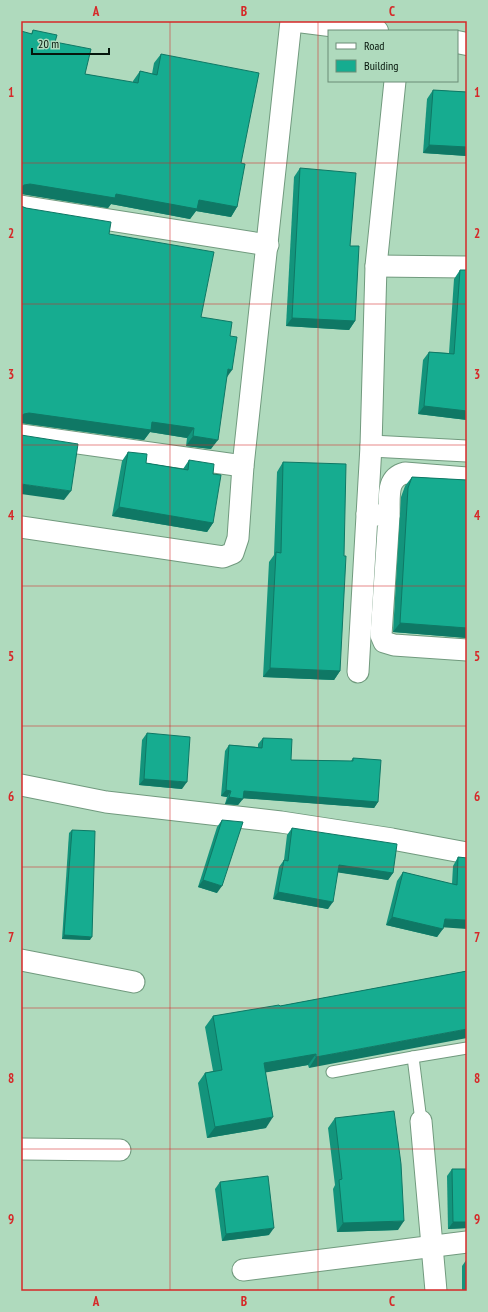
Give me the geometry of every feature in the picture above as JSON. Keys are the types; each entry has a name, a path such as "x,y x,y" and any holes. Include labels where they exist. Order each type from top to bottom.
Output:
{"main road":[{"path":"298,21 369,30"}],"street":[{"path":"21,526 223,557 233,553 238,538 243,466 291,21"},
{"path":"358,672 371,446 376,266 395,82"},
{"path":"21,206 268,245"},
{"path":"376,266 467,267"},
{"path":"21,435 243,466"},
{"path":"371,446 467,451"},
{"path":"467,478 405,473 396,476 391,482 381,635 384,642 394,645 467,650"},
{"path":"367,514 389,516"},
{"path":"21,785 106,802 281,822 392,839 467,853"},
{"path":"21,960 134,982"},
{"path":"421,1121 436,1291"},
{"path":"21,1149 120,1150"},
{"path":"243,1270 467,1242"}],"lane":[{"path":"332,1072 467,1048"},
{"path":"413,1057 421,1121"}],"building":[{"path":"33,30 57,35 55,42 91,49 85,74 138,83 140,71 157,75 161,54 259,73 241,163 245,164 237,207 199,200 197,209 116,194 115,198 30,184 21,187 21,31 32,34"},
{"path":"433,90 467,92 467,147 429,145"},
{"path":"300,168 356,173 350,246 359,246 355,321 292,318"},
{"path":"21,206 111,222 109,234 214,252 201,317 232,322 230,336 237,337 232,370 228,369 218,440 193,436 194,428 152,422 151,430 29,413 21,416"},
{"path":"460,270 467,270 467,411 424,406 429,352 454,354"},
{"path":"21,435 78,444 71,491 21,484"},
{"path":"128,452 147,454 146,463 188,470 189,460 214,464 213,474 221,475 213,523 119,507"},
{"path":"283,462 346,464 344,556 346,556 340,671 270,668 276,552 281,553"},
{"path":"412,477 467,480 467,628 400,623 408,488"},
{"path":"147,733 190,737 187,782 144,779"},
{"path":"263,738 292,739 291,760 353,761 353,758 381,760 378,802 244,791 243,799 229,797 231,791 226,790 229,745 262,748"},
{"path":"222,820 243,822 222,886 203,880"},
{"path":"292,828 397,844 393,873 339,865 333,902 278,892 284,860 288,861"},
{"path":"72,830 95,831 92,937 64,935"},
{"path":"458,857 467,858 467,920 445,919 443,929 392,917 403,872 457,885"},
{"path":"467,971 467,1029 316,1057 316,1054 264,1063 273,1117 215,1127 205,1073 222,1070 213,1016 280,1006"},
{"path":"394,1111 401,1164 404,1221 343,1223 339,1180 342,1179 335,1118"},
{"path":"452,1169 467,1169 467,1222 453,1222"},
{"path":"268,1176 274,1228 226,1234 220,1182"}]}
